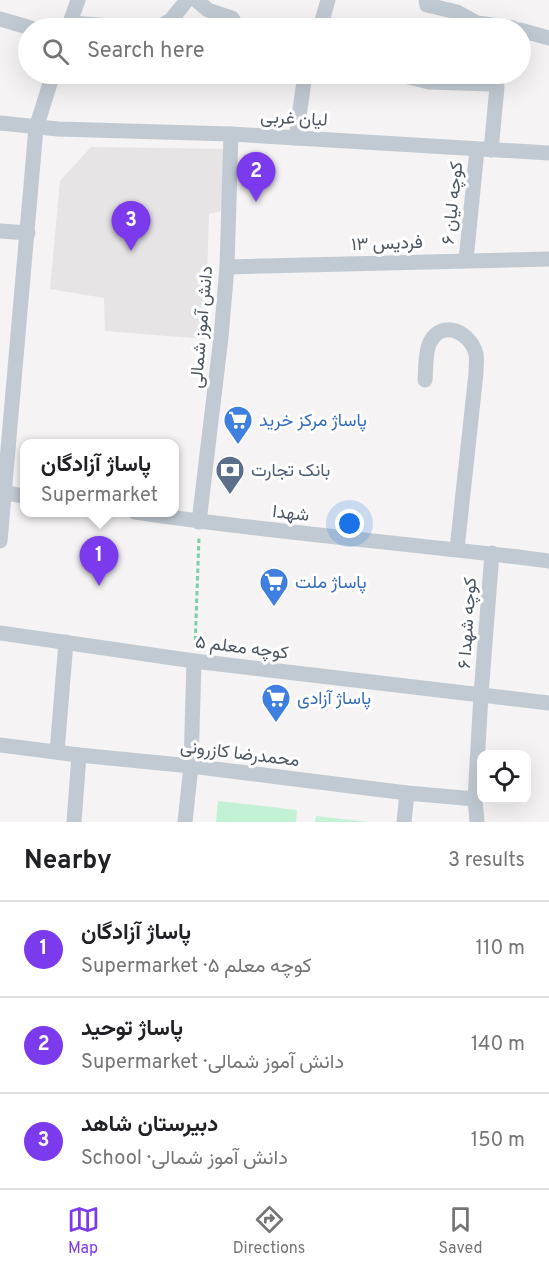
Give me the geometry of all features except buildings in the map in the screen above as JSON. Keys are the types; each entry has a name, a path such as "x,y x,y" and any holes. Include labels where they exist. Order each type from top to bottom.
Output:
{"street":[{"path":"72,18 78,0"},
{"path":"323,18 328,0"},
{"path":"426,0 427,5 457,12 466,18"},
{"path":"174,18 196,1 208,10 231,18"},
{"path":"0,19 18,24"},
{"path":"531,33 549,38"},
{"path":"0,541 2,493 36,128 50,84"},
{"path":"296,138 304,84"},
{"name":"کوچه لیان ۶","path":"466,260 484,150 498,87 491,84"},
{"name":"لیان غربی","path":"0,123 36,128 231,134 549,153"},
{"name":"دانش آموز شمالی","path":"200,522 220,349 226,267 231,134"},
{"path":"0,231 28,233"},
{"name":"فردیس ۱۳","path":"226,267 549,259"},
{"path":"425,380 427,353 430,342 437,333 443,329 450,329 469,339 476,354 476,373 458,549"},
{"path":"2,493 20,495"},
{"name":"شهدا","path":"164,517 549,561"},
{"name":"کوچه شهدا ۶","path":"477,822 475,799 492,553"},
{"name":"کوچه معلم ۵","path":"0,633 194,662 549,703"},
{"path":"57,752 66,642"},
{"path":"185,822 191,766 194,662"},
{"name":"محمدرضا کازرونی","path":"0,745 191,766 407,794 475,799"},
{"path":"74,822 79,755"},
{"path":"404,822 407,794"}],"path":[{"path":"194,662 200,522"}],"shaded area":[{"path":"91,147 228,149 222,211 209,214 205,339 105,331 104,298 50,289 60,181"}],"green space":[{"path":"218,801 297,810 296,822 216,822"},
{"path":"316,816 368,822 315,822"}],"place":[{"name":"پاساژ توحید","path":"256,202"},
{"name":"دبیرستان شاهد","path":"131,251"},
{"name":"پاساژ مرکز خرید","path":"238,446"},
{"name":"بانک تجارت","path":"230,496"},
{"name":"پاساژ آزادگان","path":"99,586"},
{"name":"پاساژ ملت","path":"274,608"},
{"name":"پاساژ آزادی","path":"276,724"}]}
